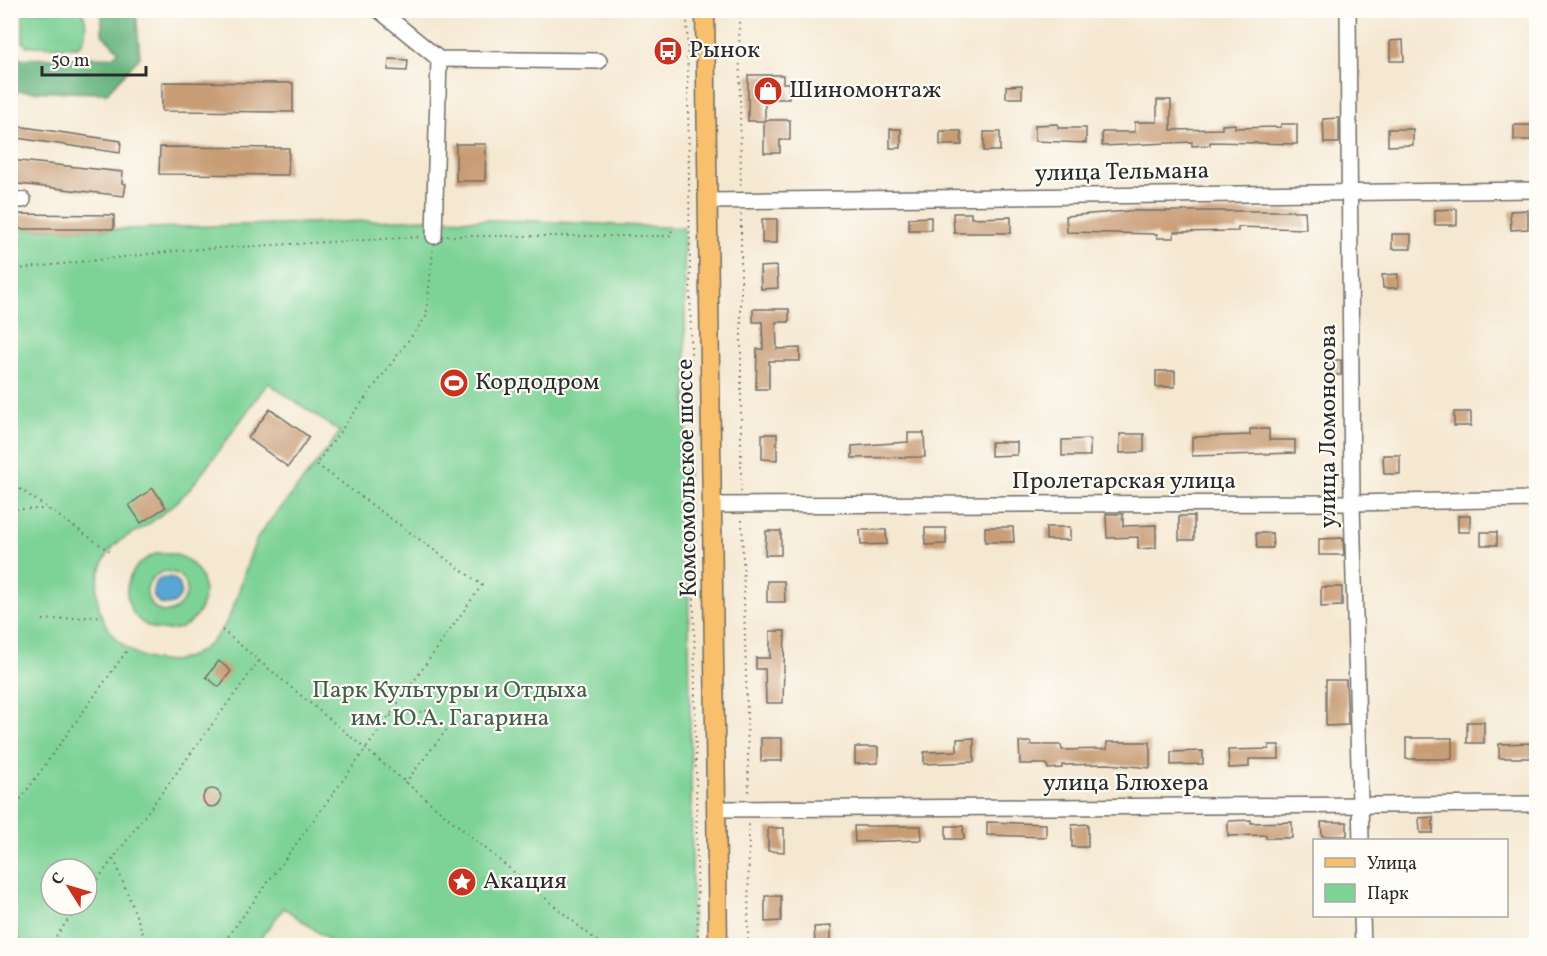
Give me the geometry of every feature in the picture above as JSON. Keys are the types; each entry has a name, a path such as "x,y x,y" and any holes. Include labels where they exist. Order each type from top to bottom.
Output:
{"main road":[{"name":"Комсомольское шоссе","path":"705,10 718,945"}],"street":[{"path":"379,10 439,59 598,61"},
{"name":"улица Ломоносова","path":"1348,10 1352,503 1361,839"},
{"path":"434,236 439,59"},
{"name":"улица Тельмана","path":"708,201 1536,190"},
{"name":"Пролетарская улица","path":"712,505 1352,503 1536,499"},
{"name":"улица Блюхера","path":"717,809 749,807 1536,804"},
{"path":"1362,917 1363,945"}],"path":[{"path":"687,10 698,945"},
{"path":"739,10 741,506 749,807 748,945"},
{"path":"10,270 184,250 434,236 671,236 672,227"},
{"path":"221,945 366,750 482,585 316,464 426,317 434,236"},
{"path":"10,482 109,551"},
{"path":"10,509 48,508"},
{"path":"43,620 101,616"},
{"path":"222,630 603,945"},
{"path":"10,814 128,649"},
{"path":"99,878 259,662"},
{"path":"390,716 433,710"},
{"path":"405,783 448,728"},
{"path":"114,858 148,945"},
{"path":"49,945 70,917"},
{"path":"10,925 23,945"}],"green space":[{"path":"26,11 82,11 86,25 83,41 77,47 26,46 23,42 23,15"},
{"path":"102,11 136,11 140,57 107,93 11,91 11,59 112,57 119,51 102,34"},
{"name":"Парк Культуры и Отдыха им. Ю.А. Гагарина","path":"427,219 684,228 693,945 336,945 284,908 255,945 11,946 11,229 122,229","holes":["268,383 340,432 259,535 247,563 233,608 218,634 208,645 185,658 161,661 139,655 120,642 106,624 98,601 98,577 109,552 122,539 154,520 187,492"]},
{"path":"158,553 178,556 193,564 201,577 204,592 201,607 193,620 180,628 162,630 153,628 141,622 132,611 128,601 128,584 135,568","holes":["166,571 179,576 186,583 183,602 176,609 167,612 158,610 148,597 149,582 156,575"]}],"water":[{"path":"167,577 177,581 181,591 177,601 167,605 157,601 153,591 157,581"}],"building":[{"path":"1403,40 1404,61 1390,61 1390,41"},
{"path":"389,59 408,60 407,71 388,70"},
{"path":"748,75 783,75 783,83 789,83 789,99 765,99 765,120 790,120 790,140 780,140 780,153 764,153 764,121 748,121"},
{"path":"162,82 293,83 293,112 162,111"},
{"path":"1022,85 1022,98 1006,98 1006,86"},
{"path":"1157,100 1171,100 1171,130 1222,129 1222,125 1235,124 1235,128 1281,127 1281,124 1297,124 1297,144 1210,142 1210,145 1192,146 1192,142 1102,146 1102,132 1135,132 1135,122 1157,122"},
{"path":"1339,118 1339,143 1324,143 1323,119"},
{"path":"1058,124 1058,128 1086,128 1086,143 1035,141 1035,125"},
{"path":"10,125 121,141 120,153 10,137"},
{"path":"1514,125 1536,125 1536,140 1514,140"},
{"path":"890,129 901,129 901,148 890,148"},
{"path":"1388,129 1413,129 1413,145 1388,146"},
{"path":"940,131 961,131 962,145 940,145"},
{"path":"984,132 1000,132 1000,151 984,151"},
{"path":"456,144 486,144 485,181 456,181"},
{"path":"160,147 289,148 288,175 159,174"},
{"path":"10,160 123,172 122,183 126,184 124,196 10,183"},
{"path":"1457,209 1457,225 1435,225 1435,210"},
{"path":"1528,210 1528,229 1511,230 1510,211"},
{"path":"1128,211 1305,211 1306,229 1238,227 1238,231 1174,232 1174,238 1157,238 1157,234 1067,232 1066,216"},
{"path":"953,213 971,213 971,218 1011,217 1011,233 954,233"},
{"path":"10,214 114,215 114,229 10,229"},
{"path":"931,217 931,230 909,230 909,218"},
{"path":"762,219 777,219 777,243 762,243"},
{"path":"1392,234 1411,234 1411,249 1392,249"},
{"path":"777,266 778,288 761,289 760,267"},
{"path":"1398,274 1398,288 1383,288 1382,275"},
{"path":"753,309 789,309 789,322 776,322 777,349 800,348 800,361 769,361 769,389 756,389 757,349 763,349 762,322 753,322"},
{"path":"1326,360 1341,360 1341,375 1327,375"},
{"path":"1156,371 1175,371 1175,387 1156,387"},
{"path":"270,409 309,437 288,467 248,438"},
{"path":"1454,412 1471,412 1471,426 1454,426"},
{"path":"1250,429 1269,429 1269,440 1295,440 1295,453 1192,456 1192,437 1250,435"},
{"path":"908,433 924,433 925,457 852,458 852,446 908,442"},
{"path":"762,434 777,434 777,460 762,459"},
{"path":"1120,434 1144,434 1144,452 1120,453"},
{"path":"1090,439 1090,456 1062,456 1062,440"},
{"path":"991,442 1017,442 1017,455 991,456"},
{"path":"1383,455 1400,455 1400,474 1384,474"},
{"path":"153,488 166,507 141,523 129,505"},
{"path":"1106,514 1123,514 1123,526 1156,525 1156,548 1138,549 1138,537 1107,538"},
{"path":"1179,516 1194,516 1194,540 1179,540"},
{"path":"1458,516 1470,516 1470,532 1458,532"},
{"path":"985,527 1013,527 1014,542 985,542"},
{"path":"1046,527 1070,527 1070,540 1046,540"},
{"path":"925,528 946,528 946,544 925,545"},
{"path":"860,530 886,530 887,544 861,545"},
{"path":"766,531 781,531 781,555 765,555"},
{"path":"1481,532 1497,532 1497,545 1481,545"},
{"path":"1256,533 1272,533 1273,548 1257,548"},
{"path":"1343,538 1344,555 1319,555 1319,539"},
{"path":"767,581 784,581 785,602 767,602"},
{"path":"1321,587 1342,587 1342,606 1321,607"},
{"path":"770,631 785,631 783,703 766,703 765,669 756,669 756,658 770,658"},
{"path":"219,661 231,671 219,687 206,677"},
{"path":"1326,680 1346,680 1348,725 1326,726"},
{"path":"1467,722 1484,722 1484,743 1467,743"},
{"path":"761,738 782,738 782,761 761,761"},
{"path":"974,738 974,762 924,764 924,752 957,751 957,739"},
{"path":"1406,738 1452,738 1452,759 1406,759"},
{"path":"1019,742 1031,742 1031,745 1061,745 1062,750 1107,749 1107,742 1150,742 1150,768 1108,764 1062,765 1062,768 1048,769 1047,764 1020,764"},
{"path":"1536,743 1536,758 1499,758 1499,744"},
{"path":"1269,745 1279,745 1279,759 1249,759 1249,767 1229,768 1228,750 1269,749"},
{"path":"855,747 878,747 878,763 855,764"},
{"path":"1203,751 1203,764 1171,765 1171,752"},
{"path":"212,789 218,792 221,798 218,804 212,807 206,804 203,798 206,792"},
{"path":"1433,817 1433,833 1420,833 1419,818"},
{"path":"1251,820 1251,823 1292,822 1292,838 1266,838 1266,835 1228,836 1228,821"},
{"path":"987,822 1046,824 1046,837 987,835"},
{"path":"1321,822 1347,822 1347,836 1322,836"},
{"path":"1088,824 1088,847 1072,847 1072,825"},
{"path":"854,826 921,826 922,840 855,842"},
{"path":"946,826 963,826 964,839 946,839"},
{"path":"768,828 784,828 784,852 768,851"},
{"path":"765,896 781,896 781,921 765,922"},
{"path":"830,926 830,945 815,945 814,927"}],"place":[{"name":"Рынок","path":"668,51"},
{"name":"Шиномонтаж","path":"768,91"},
{"name":"Кордодром","path":"454,383"},
{"name":"Акация","path":"462,882"}]}
